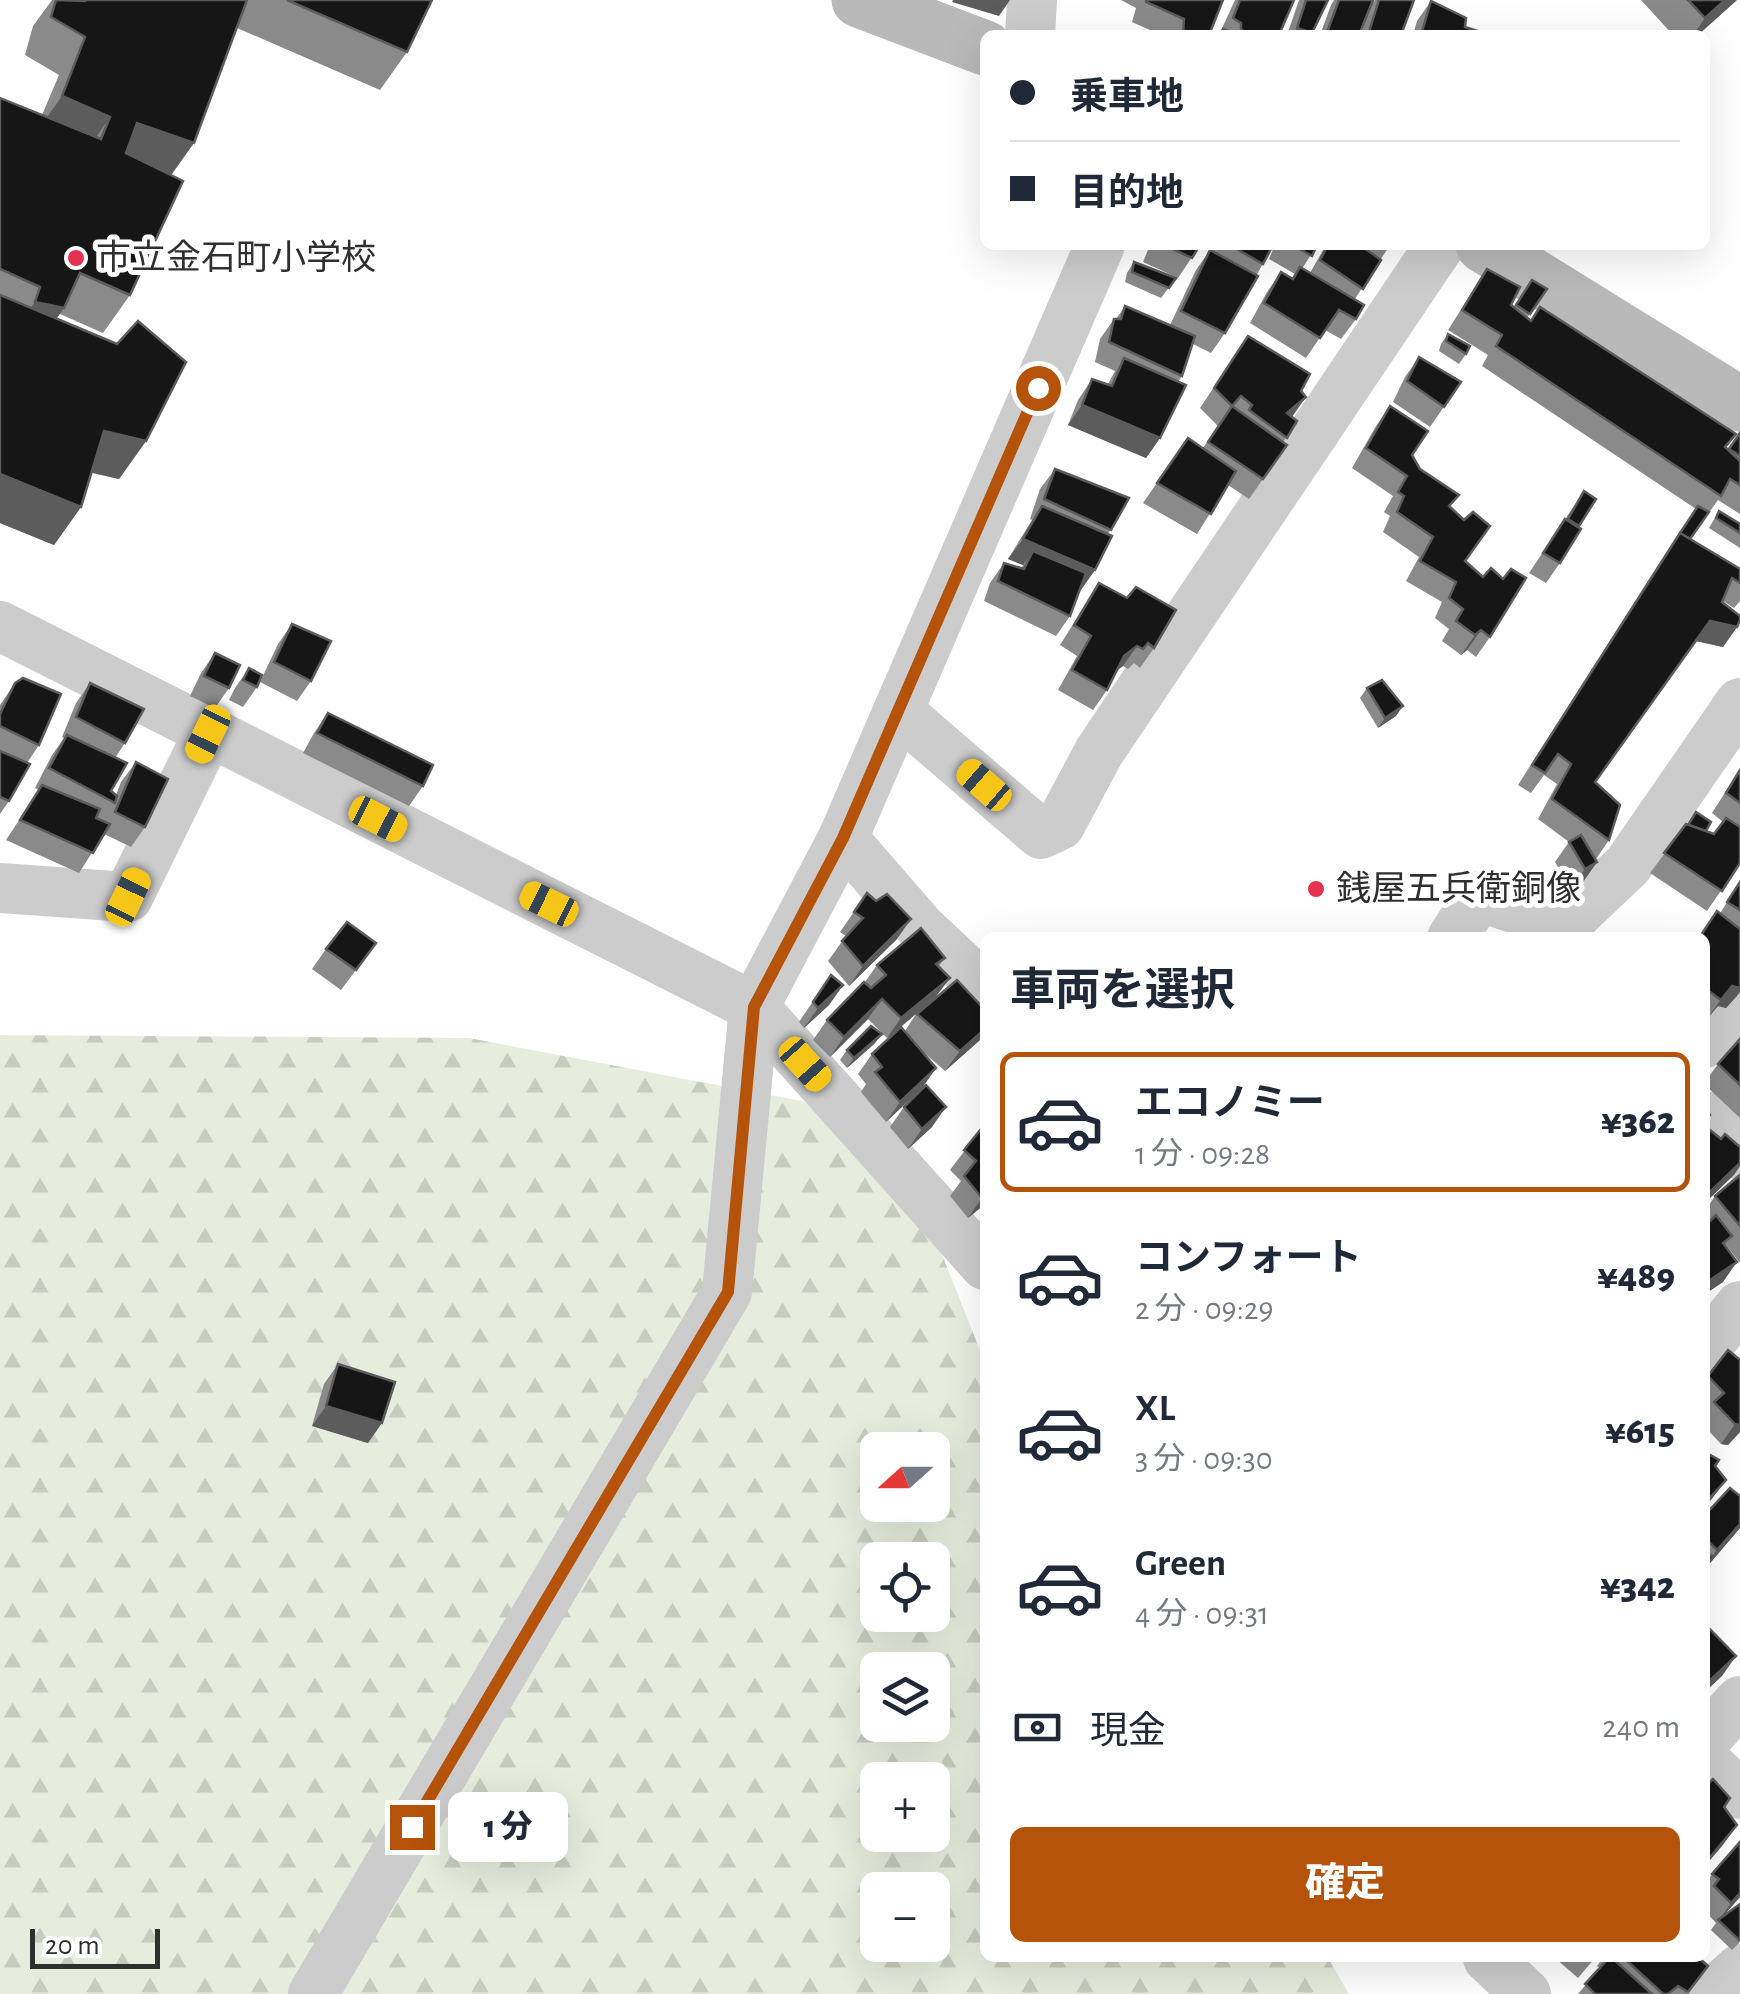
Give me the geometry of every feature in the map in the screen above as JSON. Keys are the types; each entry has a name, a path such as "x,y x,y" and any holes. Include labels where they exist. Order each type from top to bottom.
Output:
{"street":[{"path":"859,0 980,46"},
{"path":"1030,30 1032,0"},
{"path":"313,1994 728,1292 754,1007 843,838 1098,250"},
{"path":"898,711 1041,834 1060,825 1099,752 1437,250"},
{"path":"1490,250 1740,404"},
{"path":"0,626 754,1007 980,1260"},
{"path":"1554,932 1628,865 1740,703"},
{"path":"0,888 128,897 208,734"},
{"path":"843,838 921,928 980,983"},
{"path":"1456,932 1479,896 1533,916 1547,932"},
{"path":"1710,1037 1740,998"},
{"path":"1710,1122 1740,1156"},
{"path":"1710,1343 1740,1306"},
{"path":"1710,1734 1740,1701"},
{"path":"1710,1766 1740,1794"},
{"path":"1492,1962 1526,1994"},
{"path":"1712,1994 1740,1969"}],"green space":[{"path":"0,1035 469,1038 801,1101 899,1146 980,1350 980,1962 1330,1962 1349,1994 0,1994"}],"building":[{"path":"56,0 247,0 194,143 137,123 126,153 183,181 130,295 80,273 64,308 35,302 40,287 0,269 0,98 101,139 110,117 62,96 85,37 51,17"},
{"path":"287,0 432,0 407,52"},
{"path":"1223,0 1211,30 1183,30 1184,19 1146,2"},
{"path":"1240,0 1294,0 1281,30 1241,30 1241,23 1233,18"},
{"path":"1306,0 1328,0 1313,30 1297,28"},
{"path":"1339,0 1373,0 1361,30 1328,30"},
{"path":"1379,0 1414,0 1403,30 1370,30"},
{"path":"1688,0 1725,0 1705,18"},
{"path":"1431,1 1466,18 1465,27 1474,30 1422,30"},
{"path":"1175,250 1197,250 1192,258"},
{"path":"1210,250 1258,276 1225,333 1181,311"},
{"path":"1239,250 1270,250 1263,264"},
{"path":"1325,250 1367,250 1381,260 1363,289 1320,260"},
{"path":"1134,262 1176,278 1169,288 1132,272"},
{"path":"1300,267 1364,305 1356,319 1339,310 1320,338 1264,303 1281,272 1293,279"},
{"path":"1487,269 1520,287 1511,305 1531,321 1540,307 1736,434 1725,447 1740,461 1740,485 1730,479 1721,496 1496,346 1502,335 1462,310"},
{"path":"1532,280 1547,289 1530,314 1516,305"},
{"path":"0,295 117,344 138,321 186,362 146,441 104,431 81,507 0,474"},
{"path":"1125,306 1195,336 1182,376 1109,342 1114,319 1121,319"},
{"path":"1448,334 1470,346 1466,354 1446,341"},
{"path":"1248,336 1310,374 1301,391 1306,397 1287,413 1297,421 1287,438 1249,410 1252,405 1241,396 1232,406 1214,388"},
{"path":"1419,357 1461,382 1444,407 1407,381"},
{"path":"1124,358 1186,385 1160,438 1082,405 1092,379 1112,386"},
{"path":"1232,406 1287,445 1263,479 1208,442"},
{"path":"1390,406 1428,431 1412,455 1420,469 1459,495 1449,506 1464,520 1473,512 1490,526 1465,561 1483,577 1491,568 1503,579 1511,569 1526,578 1490,637 1481,630 1475,635 1456,621 1463,609 1449,598 1456,582 1420,561 1433,537 1397,512 1404,496 1398,492 1407,476 1366,448"},
{"path":"1740,433 1740,456 1729,449"},
{"path":"1188,438 1236,471 1211,514 1157,483"},
{"path":"1055,469 1129,498 1111,530 1044,499"},
{"path":"1584,491 1596,499 1579,526 1568,519"},
{"path":"1042,506 1112,536 1095,570 1023,539"},
{"path":"1698,506 1709,512 1690,539 1680,533"},
{"path":"1719,511 1740,524 1740,533 1716,518"},
{"path":"1565,519 1581,529 1560,563 1543,553"},
{"path":"1680,533 1740,569 1740,583 1732,578 1722,602 1740,620 1737,627 1710,621 1595,782 1620,805 1609,840 1552,799 1571,764 1558,754 1545,773 1532,765"},
{"path":"1033,551 1086,573 1070,616 998,581 1004,563 1024,569"},
{"path":"1099,583 1127,598 1136,587 1176,610 1154,648 1148,643 1124,656 1107,690 1072,670 1091,636 1074,625"},
{"path":"292,624 331,641 311,681 274,662"},
{"path":"215,653 240,665 229,688 204,676"},
{"path":"249,668 262,675 257,687 243,680"},
{"path":"23,678 61,694 39,745 0,726 0,714 15,683"},
{"path":"1382,680 1403,706 1385,718 1367,688"},
{"path":"90,683 144,709 125,743 76,717"},
{"path":"328,713 433,765 423,786 317,733"},
{"path":"67,735 127,763 111,791 117,796 115,803 49,768"},
{"path":"0,751 30,764 9,801 0,797"},
{"path":"136,762 168,779 145,827 115,812"},
{"path":"1740,770 1740,803 1726,793"},
{"path":"42,785 100,809 96,818 110,824 93,853 20,820"},
{"path":"1696,812 1711,822 1706,831 1688,825"},
{"path":"1726,818 1740,827 1740,863 1722,891 1664,853 1686,824 1714,834"},
{"path":"1581,835 1597,862 1585,869 1569,842"},
{"path":"1740,882 1740,910 1727,902"},
{"path":"867,893 876,901 887,894 911,919 863,966 842,941 863,918 854,912"},
{"path":"1717,911 1740,929 1740,988 1732,986 1721,1000 1710,992 1710,932 1703,932"},
{"path":"347,922 376,943 356,970 326,949"},
{"path":"921,928 945,958 936,964 950,978 901,1018 882,999 844,1037 827,1020 864,982 871,988 886,975 877,965"},
{"path":"831,975 843,985 818,1008 813,1002"},
{"path":"957,980 980,1005 980,1033 960,1051 917,1014"},
{"path":"871,1026 882,1034 854,1058 847,1050"},
{"path":"901,1027 936,1068 900,1102 875,1072 882,1067 872,1054"},
{"path":"1740,1039 1740,1085 1718,1064"},
{"path":"926,1085 946,1107 922,1129 904,1107"},
{"path":"980,1130 980,1196 964,1176 976,1161 964,1150"},
{"path":"1710,1130 1721,1139 1725,1134 1740,1147 1740,1163 1710,1192"},
{"path":"1740,1175 1740,1226 1715,1196"},
{"path":"1716,1215 1732,1236 1723,1243 1737,1262 1710,1280 1710,1221"},
{"path":"1728,1350 1740,1360 1740,1425 1714,1402 1724,1393 1710,1373"},
{"path":"338,1364 395,1382 382,1423 326,1406"},
{"path":"1710,1455 1719,1460 1715,1466 1726,1480 1710,1498"},
{"path":"1730,1488 1740,1496 1740,1524 1717,1550 1710,1543 1710,1510"},
{"path":"1710,1629 1736,1656 1710,1680"},
{"path":"1713,1779 1730,1798 1724,1807 1737,1825 1710,1857"},
{"path":"1740,1842 1740,1893 1731,1903 1714,1886 1719,1879 1712,1874"},
{"path":"1740,1904 1740,1939 1739,1940 1718,1920"},
{"path":"1605,1962 1616,1962 1652,1994 1595,1994 1585,1984"},
{"path":"1628,1962 1704,1962 1708,1966 1688,1992 1678,1986 1663,1994"}],"place":[{"name":"市立金石町小学校","path":"76,258"},
{"name":"銭屋五兵衛銅像","path":"1316,889"}],"route":[{"path":"412,1827 728,1292 754,1007 843,838 1038,388"}]}
